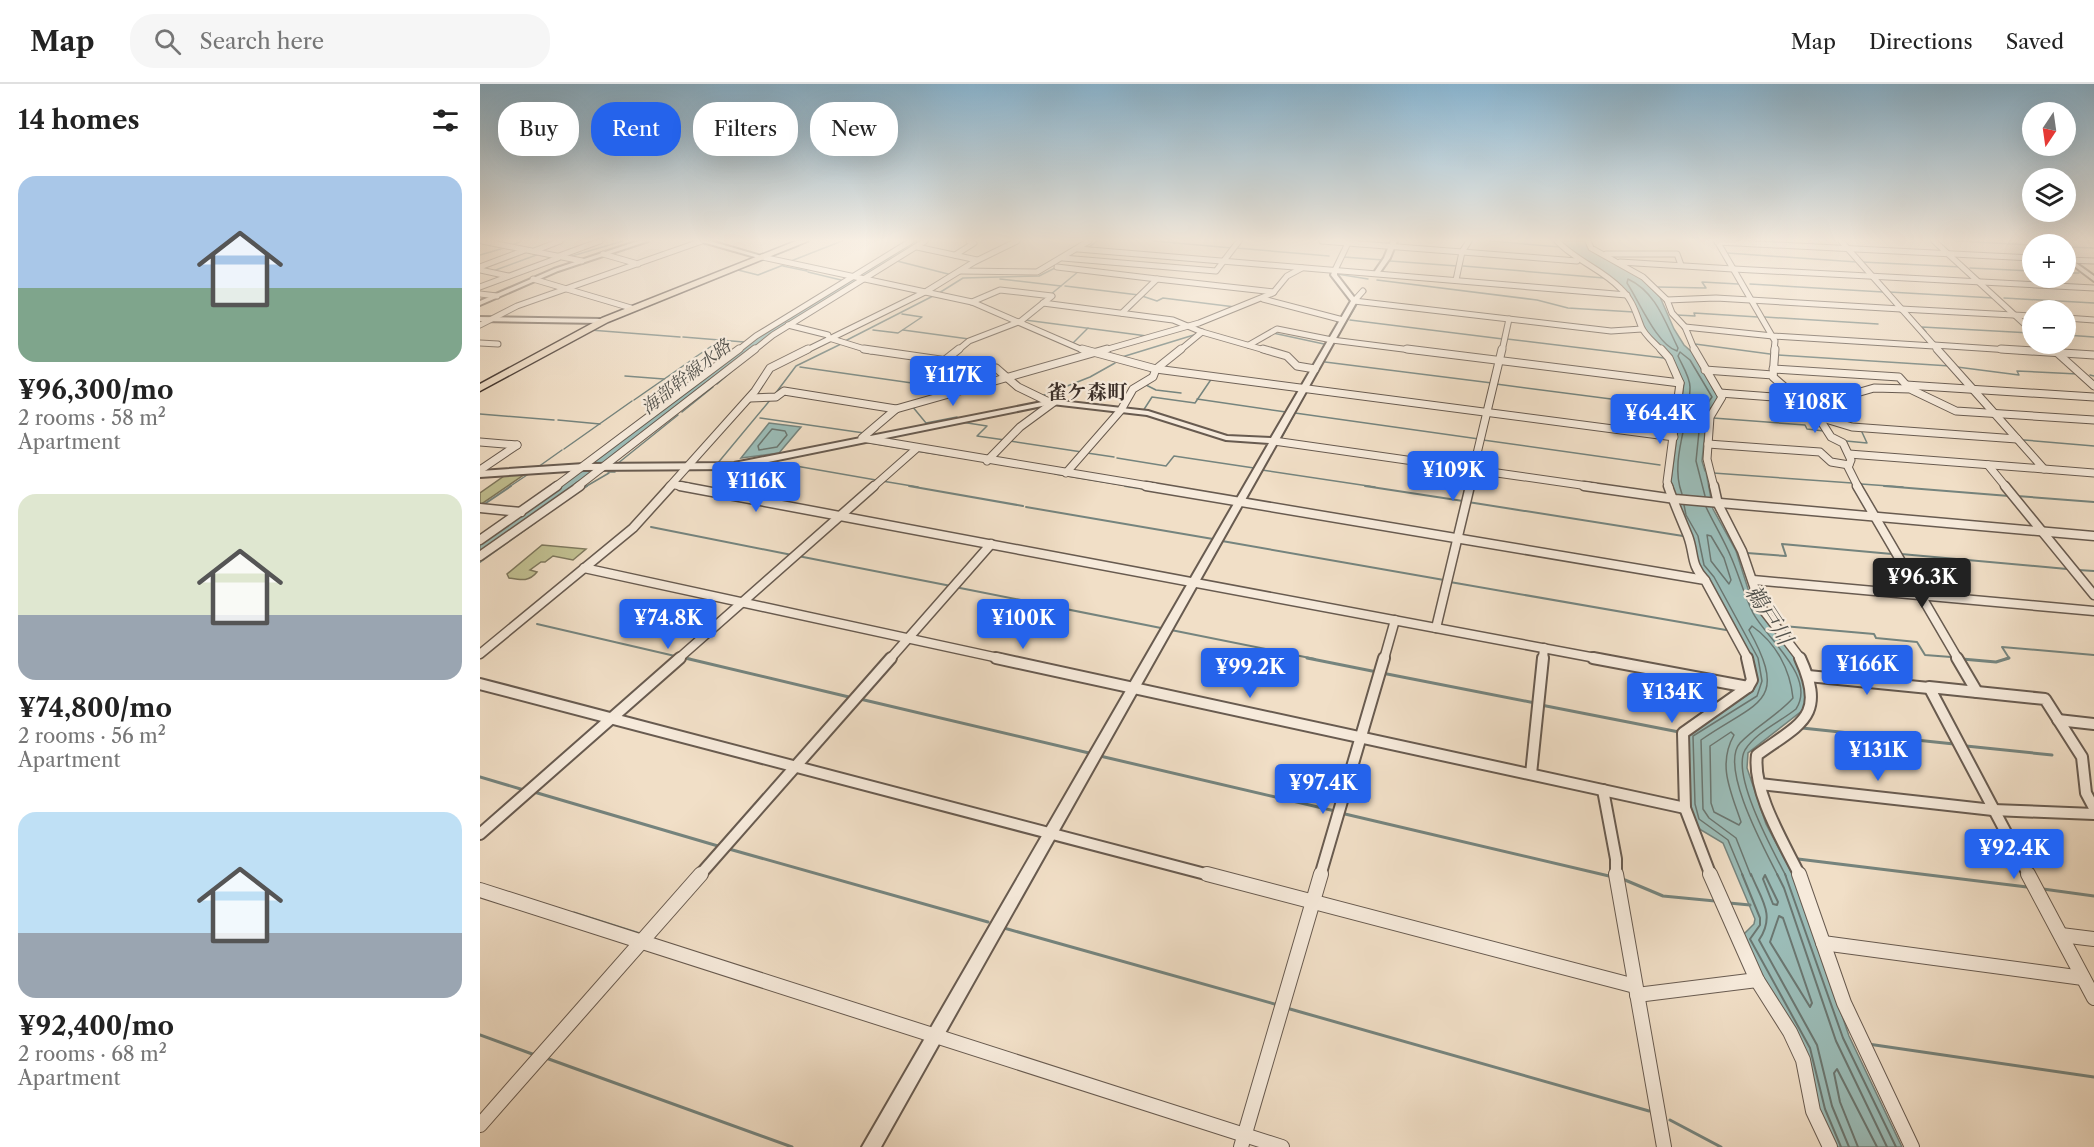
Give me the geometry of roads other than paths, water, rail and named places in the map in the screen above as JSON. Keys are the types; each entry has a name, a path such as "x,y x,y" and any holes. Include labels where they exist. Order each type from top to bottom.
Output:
{"highway":[{"path":"480,388 602,321 676,291"}],"street":[{"path":"480,303 508,291"},
{"path":"480,325 517,306 562,291"},
{"path":"572,291 631,308"},
{"path":"480,540 586,467 774,324 830,291"},
{"path":"480,556 605,468 788,325 843,291"},
{"path":"480,654 633,528 675,485 750,398 770,368 927,291 972,302 1093,354 1156,369 1674,437"},
{"path":"972,302 999,291"},
{"path":"950,394 942,387 916,383 971,339 1020,322 1052,296 1005,291"},
{"path":"1122,313 1145,291"},
{"path":"1261,291 1274,292"},
{"path":"1346,291 1354,301 1611,331 1642,329"},
{"path":"871,1147 1343,320 1363,291"},
{"path":"1577,291 1627,295"},
{"path":"1623,291 1638,314 1642,329 1669,358 1680,383 1667,478 1678,517 1688,537 1694,568 1705,580 1748,657 1752,680 1748,687 1683,733 1685,808 1722,904 1757,980 1790,1032 1803,1060 1814,1111 1830,1147"},
{"path":"1658,291 1667,300 1672,313 1685,327 1705,370 1720,393 1722,401 1710,417 1707,459 1717,504 1753,580 1761,607 1790,643 1808,676 1812,698 1810,712 1802,722 1757,755 1755,770 1773,820 1804,884 1844,1004 1911,1147"},
{"path":"1746,291 1773,336 1775,345 1773,372 1819,417 1831,437 1843,443 1849,454 1853,479 1977,692"},
{"path":"1885,291 2044,469"},
{"path":"1990,291 2022,320"},
{"path":"750,398 776,397 784,391 896,409 1188,326 1263,299 1274,292"},
{"path":"480,294 497,296"},
{"path":"1263,299 1343,320"},
{"path":"1667,300 1751,300 2022,316"},
{"path":"1043,303 1167,319 1202,332 1287,356 1300,367 1315,369"},
{"path":"480,319 602,321"},
{"path":"1436,628 1509,319"},
{"path":"2076,319 2094,320"},
{"path":"774,324 788,325 828,335 830,338 866,350 996,368 1028,393 1052,402 1151,414 1215,436 1274,441 1717,504 2094,536"},
{"path":"1685,327 1773,336 2022,351"},
{"path":"1249,345 1277,329 1332,340 1680,383"},
{"path":"1066,473 1121,410 1133,389 1153,377 1156,369 1202,332"},
{"path":"480,343 498,344"},
{"path":"2061,354 2094,386"},
{"path":"2076,354 2094,355"},
{"path":"1705,370 1899,377 1908,387 1956,411 2094,420"},
{"path":"1720,393 1829,401 1874,388 1908,387 2094,397"},
{"path":"480,472 586,467 739,465 862,438 1052,402"},
{"path":"987,461 1020,427 1052,402"},
{"path":"862,438 896,409"},
{"path":"1819,417 1852,427 2017,439"},
{"path":"862,438 987,461 1705,580"},
{"path":"480,442 517,445 480,472"},
{"path":"1708,444 1820,452 1831,462 1849,465"},
{"path":"480,834 916,449"},
{"path":"1849,454 2094,473"},
{"path":"1988,465 2094,595"},
{"path":"675,485 1748,687"},
{"path":"480,508 521,512"},
{"path":"480,1125 991,544"},
{"path":"584,568 1685,808"},
{"path":"1753,580 2094,611"},
{"path":"1243,1141 1395,620"},
{"path":"1531,774 1544,648"},
{"path":"1808,676 2045,699 2082,757 2086,793 2094,808"},
{"path":"480,684 1314,901 1636,990 1757,980"},
{"path":"1929,688 2094,998"},
{"path":"2058,720 2094,724"},
{"path":"1760,784 1993,810 2094,814"},
{"path":"1603,790 1664,1147"},
{"path":"480,890 935,1035 1243,1141 1282,1147"},
{"path":"2061,935 2094,939"},
{"path":"1823,943 2083,978"}],"water":[{"path":"833,291 842,291 785,326 603,467 480,554 480,542 589,466 751,341"},
{"path":"1622,291 1654,291 1660,297 1674,329 1684,345 1694,354 1717,394 1718,399 1707,413 1702,461 1705,471 1708,472 1706,472 1713,509 1736,551 1749,592 1759,612 1789,646 1801,668 1807,698 1803,710 1748,753 1747,768 1766,824 1797,883 1849,1036 1902,1147 1836,1147 1743,935 1754,924 1755,919 1723,843 1696,827 1690,812 1687,734 1753,691 1756,682 1755,666 1698,568 1671,482 1684,383 1643,327 1639,313 1630,297"},
{"path":"769,423 801,427 779,453 741,458"}],"waterway":[{"path":"939,293 943,291"},
{"path":"1050,295 1055,291"},
{"path":"1103,291 1139,295"},
{"path":"1462,291 1537,300 1568,308 1634,312"},
{"path":"1860,291 1883,292"},
{"path":"1889,292 1994,298"},
{"path":"845,341 933,296"},
{"path":"1142,296 1157,301 1163,298 1235,307"},
{"path":"2004,298 2094,303"},
{"path":"1336,339 1357,304"},
{"path":"1677,315 1695,316 1694,313 1758,317"},
{"path":"873,330 898,333 922,317 902,314"},
{"path":"1765,317 1878,324"},
{"path":"1025,320 1088,328"},
{"path":"1350,320 1503,339"},
{"path":"1926,332 1922,327 2022,333"},
{"path":"1073,343 1088,328"},
{"path":"1088,328 1147,336"},
{"path":"590,330 680,337"},
{"path":"903,330 969,339"},
{"path":"1273,333 1324,344"},
{"path":"1122,357 1197,334"},
{"path":"2076,336 2094,337"},
{"name":"海部幹線水路","path":"683,337 744,342"},
{"path":"1507,339 1664,358"},
{"name":"海部幹線水路","path":"694,358 719,341"},
{"path":"1310,386 1335,341"},
{"path":"775,394 796,366 841,344"},
{"path":"1697,349 1695,344 1770,354"},
{"path":"1778,355 1950,366"},
{"name":"海部幹線水路","path":"634,400 693,359"},
{"path":"1325,362 1492,383"},
{"path":"1042,396 1090,377 1115,363"},
{"path":"717,384 738,366"},
{"path":"800,367 912,383"},
{"path":"1957,367 2019,375 2017,371 2078,374"},
{"path":"2090,375 2094,376"},
{"name":"海部幹線水路","path":"625,376 664,379"},
{"path":"1198,399 1212,378"},
{"path":"1496,384 1673,407"},
{"path":"1146,385 1156,390 1181,393"},
{"path":"682,412 713,387"},
{"path":"1295,413 1307,391"},
{"path":"1143,411 1152,397 1195,403 1198,399"},
{"path":"717,464 771,399"},
{"path":"1198,399 1286,412"},
{"name":"海部幹線水路","path":"599,424 632,401"},
{"path":"912,406 926,423 957,417"},
{"path":"1281,439 1295,413"},
{"path":"1295,413 1479,439"},
{"path":"480,414 554,420"},
{"path":"617,464 678,415"},
{"path":"760,418 864,433"},
{"path":"1713,418 1805,425 1807,429 1824,431"},
{"path":"558,420 599,424"},
{"path":"961,422 987,426 977,436 1005,440"},
{"path":"564,449 599,424"},
{"path":"1846,441 1867,443 1861,430"},
{"path":"1483,440 1660,465"},
{"path":"2024,440 2094,446"},
{"path":"1010,441 1082,452"},
{"path":"864,442 912,450"},
{"path":"538,467 562,450"},
{"path":"916,451 975,460"},
{"path":"1087,453 1114,457"},
{"path":"1117,458 1166,466 1174,456 1254,468"},
{"path":"773,462 876,480"},
{"path":"1262,470 1266,463"},
{"path":"1011,466 1052,473"},
{"path":"641,470 681,469"},
{"path":"1253,487 1262,470"},
{"path":"1262,470 1375,487"},
{"path":"608,472 615,472"},
{"path":"509,487 530,473"},
{"path":"585,487 609,473"},
{"path":"1713,473 1852,483"},
{"path":"1055,474 1134,487"},
{"path":"882,481 918,487"},
{"path":"1861,484 1903,487"},
{"path":"483,505 511,486"},
{"path":"565,501 587,486"},
{"path":"909,486 1023,506"},
{"path":"1125,486 1144,489"},
{"path":"1245,501 1253,486"},
{"path":"1365,486 1463,501"},
{"path":"1884,486 2009,496"},
{"path":"2017,496 2094,502"},
{"path":"1468,502 1683,536"},
{"path":"1222,541 1242,506"},
{"path":"1026,507 1213,539"},
{"path":"480,562 536,522"},
{"path":"651,527 792,555"},
{"path":"1201,579 1222,541"},
{"path":"1222,541 1444,580"},
{"path":"1747,553 1786,556 1782,544 1892,554"},
{"path":"1901,554 2067,569"},
{"path":"798,556 951,586"},
{"path":"2078,570 2094,571"},
{"path":"1450,582 1726,630"},
{"path":"955,587 1161,628"},
{"path":"537,624 675,656"},
{"name":"鵜戸川","path":"1783,626 1874,634 1876,638 1917,642 1925,655 1951,657"},
{"path":"1171,630 1315,659"},
{"path":"2009,658 2002,647 2094,655"},
{"path":"691,659 685,658 849,697"},
{"path":"1307,658 1377,672"},
{"path":"1966,659 1962,659 1996,662 2009,658"},
{"path":"2005,659 2009,658"},
{"path":"1382,673 1535,703"},
{"path":"860,699 1089,753"},
{"path":"1541,705 1679,732"},
{"path":"1802,728 1954,744"},
{"path":"1966,746 2052,755"},
{"path":"1100,756 1335,811"},
{"path":"480,777 524,790"},
{"path":"534,792 718,846"},
{"path":"1345,814 1609,876"},
{"path":"729,849 988,922"},
{"path":"1798,859 2027,887"},
{"path":"1625,880 1663,896 1715,901"},
{"path":"2043,889 2094,896"},
{"path":"1729,903 1750,905"},
{"path":"574,913 640,934"},
{"path":"1004,928 1278,1005"},
{"path":"1290,1009 1649,1111"},
{"path":"480,1035 535,1055"},
{"path":"1868,1044 2094,1077"},
{"path":"546,1058 792,1147"},
{"path":"1670,1120 1721,1147"}],"district":[{"name":"雀ケ森町","path":"1087,392"}]}
